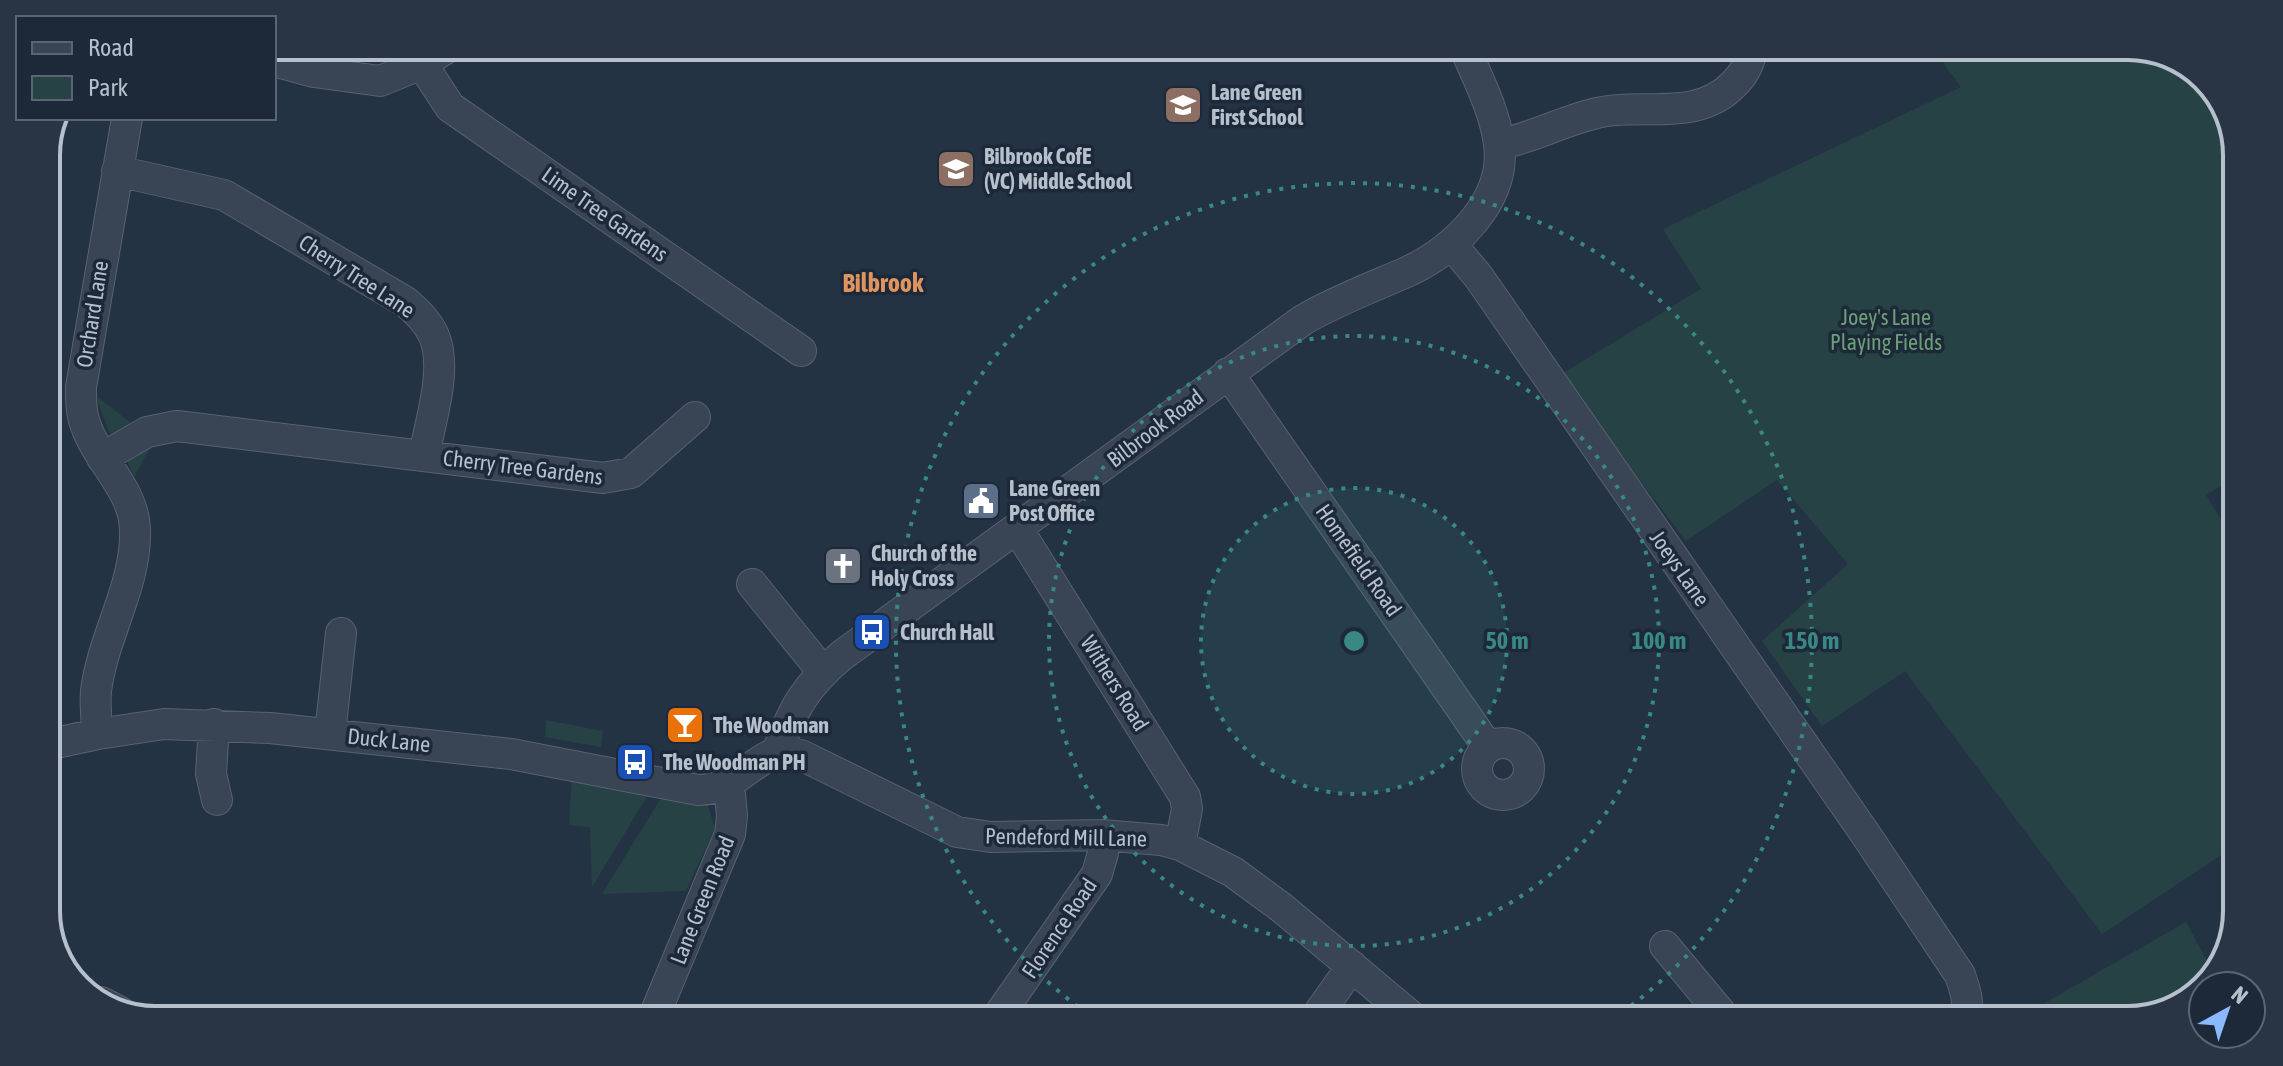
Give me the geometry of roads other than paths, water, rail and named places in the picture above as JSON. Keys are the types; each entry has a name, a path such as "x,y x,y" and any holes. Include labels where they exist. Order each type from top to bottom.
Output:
{"street":[{"path":"276,62 314,72 380,81 428,60"},
{"name":"Bilbrook Road","path":"777,752 795,707 823,672 914,602 1228,373 1322,309 1411,270 1451,244 1472,223 1489,197 1499,164 1500,144 1491,110 1470,60"},
{"path":"1500,144 1539,134 1595,113 1676,110 1713,101 1742,75 1748,60"},
{"name":"Lime Tree Gardens","path":"422,64 450,107 801,351"},
{"name":"Orchard Lane","path":"98,734 96,691 127,586 135,526 121,486 87,429 81,410 81,387 127,120"},
{"name":"Cherry Tree Lane","path":"117,171 224,195 406,302 434,336 439,361 424,456"},
{"name":"Joeys Lane","path":"1451,244 1478,276 1855,819 1960,975 1967,1006"},
{"name":"Homefield Road","path":"1228,373 1488,747"},
{"name":"Cherry Tree Gardens","path":"424,456 603,478 617,477 631,473 695,417"},
{"path":"102,458 147,432 177,426 424,456"},
{"name":"Withers Road","path":"1017,528 1185,797 1187,809 1180,845"},
{"path":"752,584 823,672"},
{"path":"330,734 341,633"},
{"name":"Duck Lane","path":"60,742 164,724 214,724 511,754 698,790 714,789 729,783"},
{"path":"214,724 211,774 217,800"},
{"path":"729,783 764,757 777,752"},
{"name":"Pendeford Mill Lane","path":"777,752 803,756 957,832 991,837 1136,836 1180,845 1233,872 1282,908 1399,1006"},
{"name":"Lane Green Road","path":"658,1006 730,834 729,783"},
{"name":"Florence Road","path":"1005,1006 1097,874 1103,853 1102,835"},
{"path":"1665,946 1715,1006"},
{"path":"1324,1006 1352,966"}],"place":[{"name":"Lane Green First School","path":"1183,105"},
{"name":"Bilbrook CofE (VC) Middle School","path":"956,169"},
{"name":"Lane Green Post Office","path":"981,501"},
{"name":"Church of the Holy Cross","path":"843,566"},
{"name":"Church Hall","path":"872,632"},
{"name":"The Woodman","path":"685,725"},
{"name":"The Woodman PH","path":"635,762"}],"district":[{"name":"Bilbrook","path":"883,283"}],"park label":[{"name":"Joey's Lane Playing Fields","path":"1886,330"}]}
